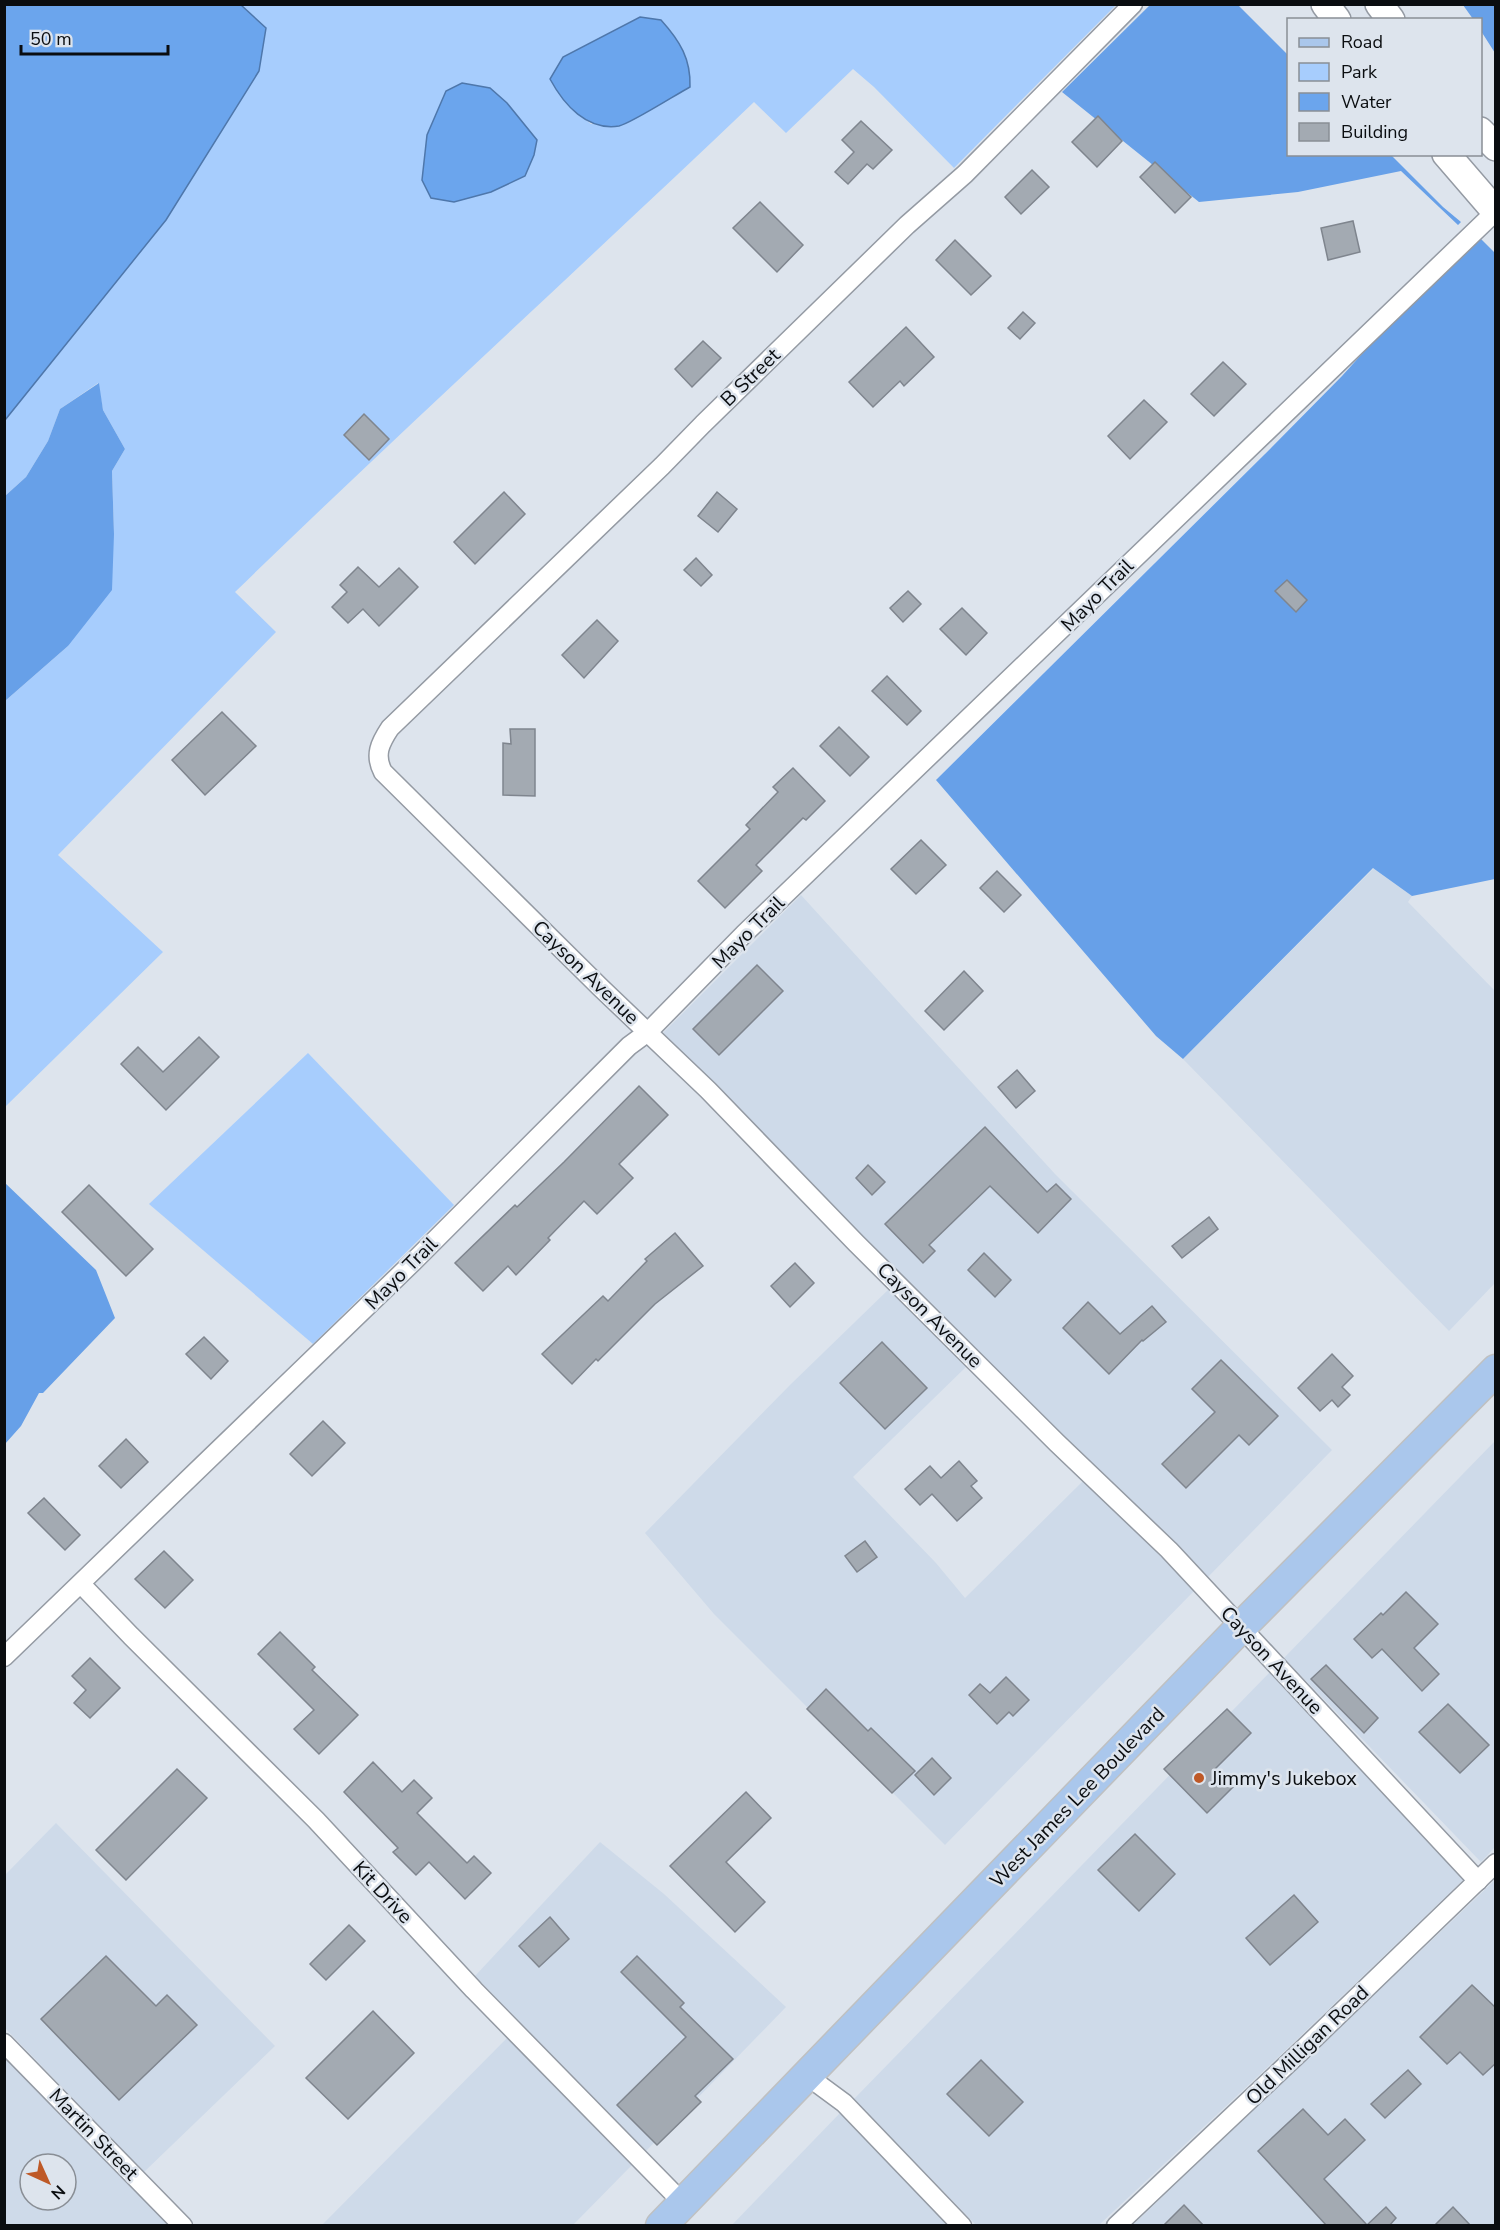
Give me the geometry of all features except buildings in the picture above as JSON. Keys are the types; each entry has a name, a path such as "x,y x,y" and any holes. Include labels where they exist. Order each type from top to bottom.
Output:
{"main road":[{"path":"1325,4 1336,18"},
{"path":"1379,4 1389,18"},
{"path":"1482,133 1496,147"},
{"path":"1448,156 1495,212"},
{"name":"West James Lee Boulevard","path":"661,2226 1241,1627 1496,1370"}],"street":[{"name":"B Street","path":"378,757 380,744 390,728 907,225 965,174 1133,4"},
{"name":"Mayo Trail","path":"4,1657 404,1271 629,1046 648,1032 744,934 1495,212"},
{"name":"Cayson Avenue","path":"378,757 383,772 648,1032 1057,1443 1170,1550 1478,1881"},
{"name":"Kit Drive","path":"81,1584 316,1820 474,1990 683,2203"},
{"name":"Old Milligan Road","path":"1116,2226 1496,1863"},
{"name":"Martin Street","path":"4,2043 183,2226"},
{"path":"806,2075 844,2103 962,2226"}],"shaded area":[{"path":"1150,5 1238,5 1287,54 1287,156 1392,156 1461,222 1458,225 1401,171 1298,192 1199,202 1062,92"},
{"path":"1463,5 1495,5 1495,53 1482,33 1482,18 1472,18"},
{"path":"1478,236 1495,253 1495,879 1412,896 1373,868 1183,1059 1156,1036 936,780 1265,454"},
{"path":"99,383 103,410 125,449 112,471 114,534 112,590 68,646 5,701 5,496 26,477 48,441 60,409"},
{"path":"1374,868 1412,896 1408,902 1495,991 1495,1283 1449,1331 1183,1059"},
{"path":"801,895 1055,1174 1332,1450 1208,1577 863,1236 663,1033"},
{"path":"4,1182 96,1270 115,1318 43,1393 39,1393 21,1426 5,1444"},
{"path":"889,1289 967,1366 853,1477 936,1563 965,1598 1083,1481 1163,1557 1194,1591 945,1845 714,1614 645,1533 790,1385"},
{"path":"1495,1441 1495,1847 1481,1862 1284,1658"},
{"path":"1270,1672 1464,1879 1099,2225 976,2225 854,2099"},
{"path":"56,1823 275,2046 144,2172 5,2028 5,1875"},
{"path":"600,1842 664,1894 786,2007 646,2151 475,1976"},
{"path":"1495,1880 1495,2225 1136,2226 1134,2224"},
{"path":"508,2037 632,2165 573,2225 321,2226"},
{"path":"4,2057 5,2057 169,2225 5,2225"},
{"path":"840,2113 949,2225 731,2226"}],"green space":[{"path":"241,5 1116,5 954,168 874,87 853,69 786,133 754,102 235,592 276,632 58,855 163,952 5,1107 5,701 68,646 114,534 112,471 125,449 103,410 98,383 60,409 48,441 26,477 5,496 5,420 166,220 259,71 266,28","holes":["639,17 620,126 591,124 570,107 563,57"]},
{"path":"308,1053 454,1205 313,1344 149,1204"}],"water":[{"path":"5,4 241,5 266,28 259,71 166,220 5,420"},
{"path":"640,17 661,20 674,35 689,68 690,87 643,115 619,126 607,126 587,120 570,107 550,79 563,57"},
{"path":"462,83 490,88 507,103 537,140 534,155 525,176 491,192 454,202 431,198 422,180 427,135 446,91"}],"place":[{"name":"Jimmy's Jukebox","path":"1199,1778"}]}
